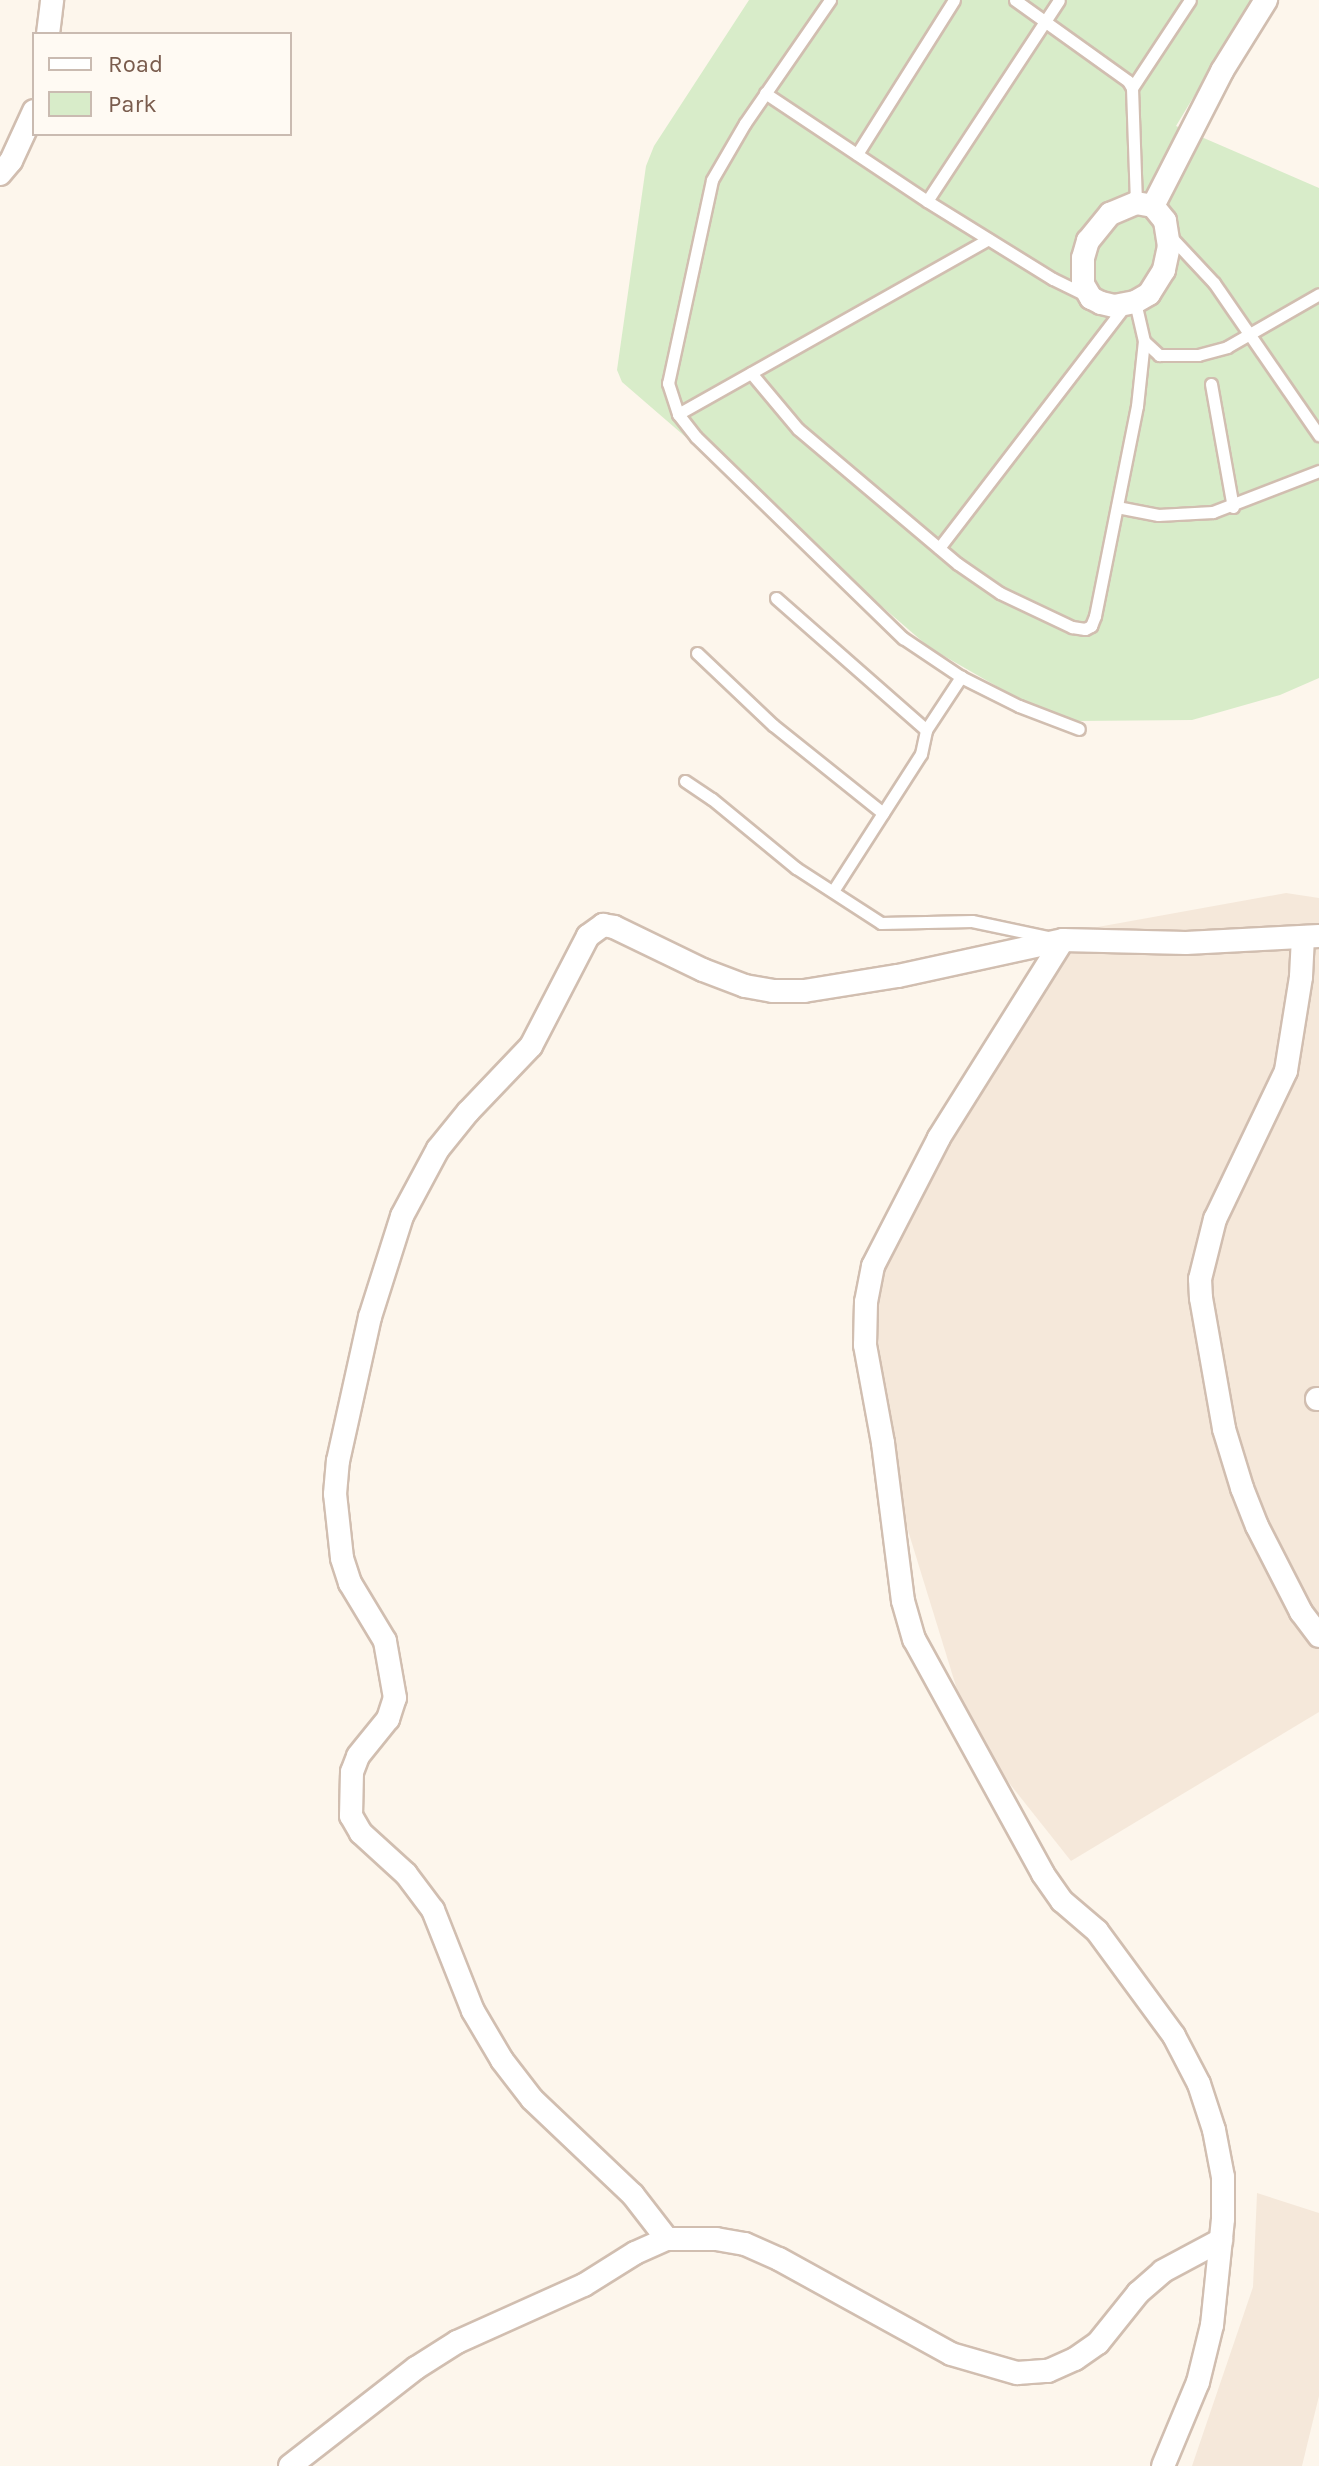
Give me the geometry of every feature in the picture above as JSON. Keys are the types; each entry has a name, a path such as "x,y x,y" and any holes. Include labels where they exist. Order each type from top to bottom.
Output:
{"street":[{"path":"48,32 52,0"},
{"path":"1145,204 1266,0"},
{"path":"0,174 11,161 32,115"},
{"path":"1145,204 1160,211 1167,233 1169,246 1164,270 1149,294 1130,304 1114,306 1091,298 1082,274 1088,241 1110,214 1145,204"},
{"path":"667,2239 623,2185 532,2099 502,2060 473,2011 433,1910 406,1874 361,1833 351,1816 352,1772 358,1756 388,1719 395,1698 385,1641 350,1583 342,1558 335,1494 338,1461 385,1265 402,1216 438,1149 468,1112 506,1076 531,1046 576,957 595,929 603,925 614,927 703,970 745,986 773,991 804,991 898,976 1063,940 1102,938 1186,943 1311,936 1286,1071 1215,1219 1200,1279 1224,1429 1242,1488 1257,1526 1301,1612 1319,1636"},
{"path":"1063,940 939,1138 873,1266 866,1317 871,1391 883,1443 903,1601 914,1639 1043,1874 1062,1901 1097,1931 1174,2036 1199,2084 1214,2130 1223,2177 1221,2240 1207,2355 1163,2466"},
{"path":"290,2466 416,2368 457,2342 584,2285 635,2253 667,2239 716,2239 745,2244 779,2259 951,2354 1017,2373 1048,2371 1075,2359 1098,2343 1138,2293 1163,2271 1221,2240"}],"lane":[{"path":"830,0 724,155 705,205 668,383 678,414 696,437 903,638 961,677 1019,706 1079,729"},
{"path":"857,154 954,0"},
{"path":"1015,0 1128,81 1132,88 1145,204"},
{"path":"927,201 1059,0"},
{"path":"1132,88 1190,0"},
{"path":"765,93 927,201 1053,279 1091,298"},
{"path":"1167,233 1214,283 1319,435"},
{"path":"678,414 988,239"},
{"path":"1130,304 1144,341 1159,355 1174,358 1227,347 1319,294"},
{"path":"939,548 1130,304"},
{"path":"751,373 798,429 939,548 1000,593 1085,629 1091,626 1095,616 1137,406 1144,341"},
{"path":"1211,384 1233,507"},
{"path":"1117,507 1158,515 1213,512 1233,507 1319,471"},
{"path":"776,598 926,730"},
{"path":"697,653 773,725 883,813"},
{"path":"833,891 921,754 926,730 961,677"},
{"path":"685,781 796,868 881,923 972,921 1063,940"}],"shaded area":[{"path":"1286,893 1319,898 1319,1712 1071,1861 971,1735 898,1498 871,1280 1048,936"},
{"path":"1257,2193 1319,2213 1319,2396 1302,2466 1192,2466 1253,2287"}],"green space":[{"path":"749,0 1252,0 1176,126 1319,188 1319,678 1280,695 1192,720 1077,721 1040,711 930,648 622,382 617,370 646,166 654,146"}]}
